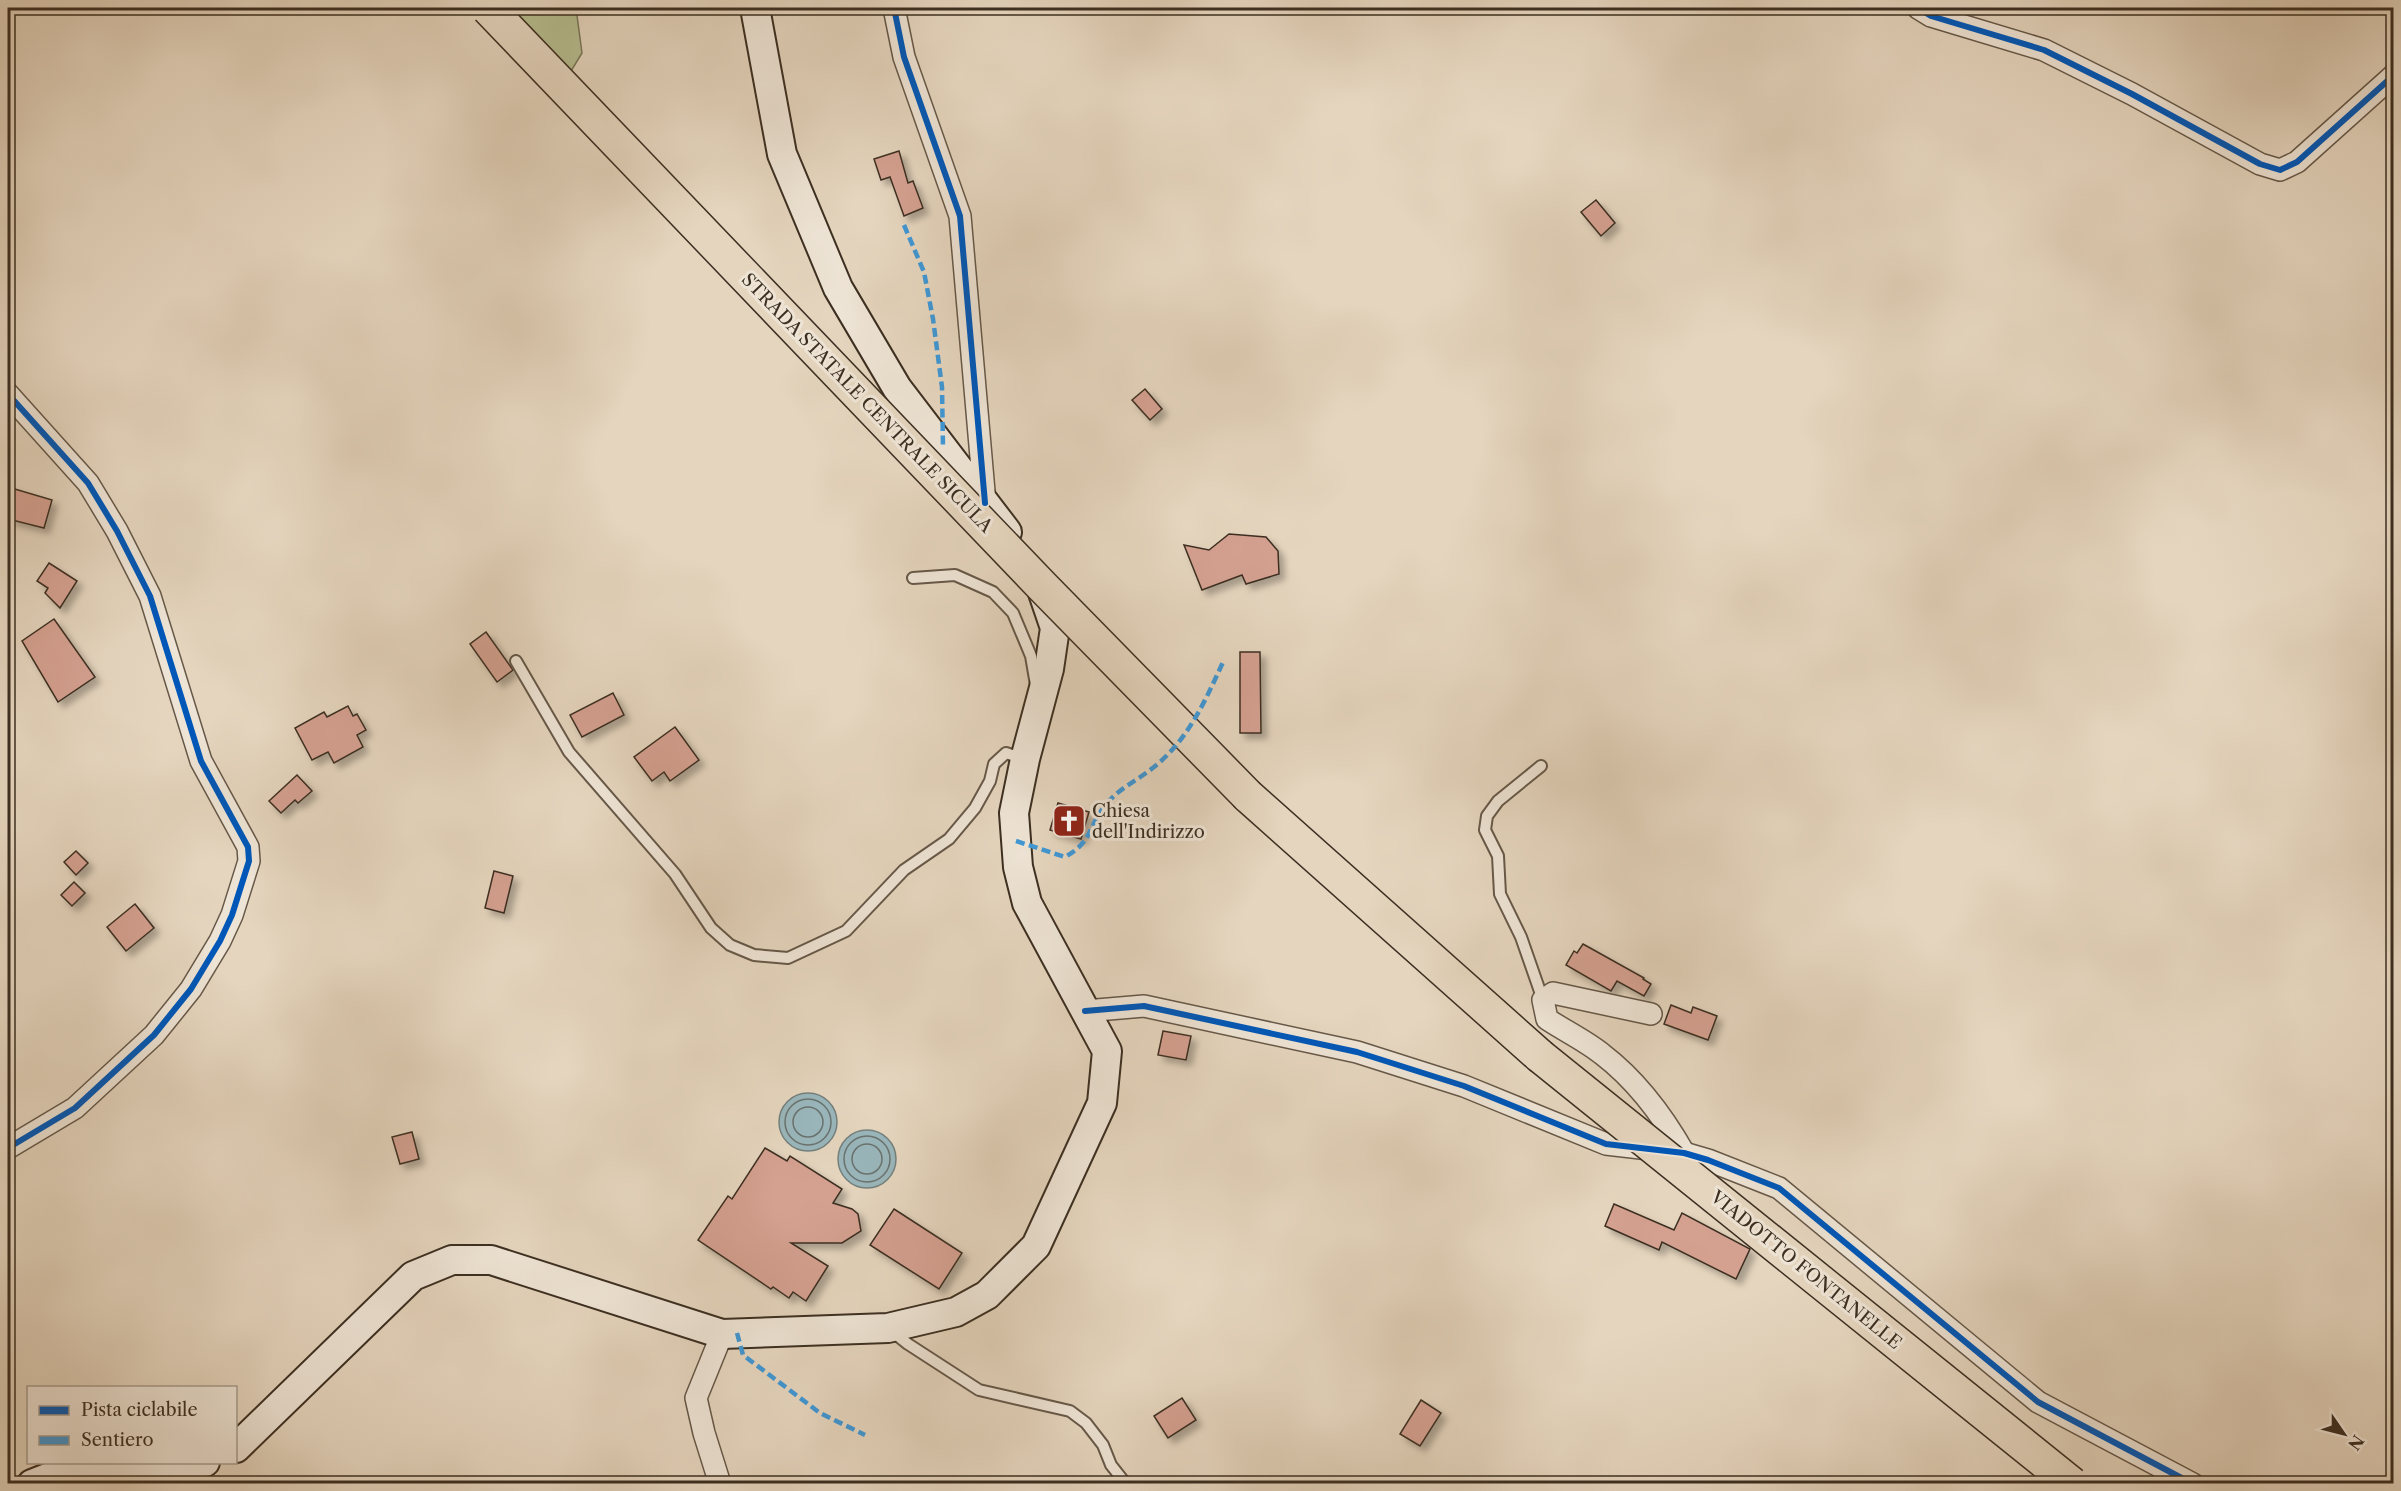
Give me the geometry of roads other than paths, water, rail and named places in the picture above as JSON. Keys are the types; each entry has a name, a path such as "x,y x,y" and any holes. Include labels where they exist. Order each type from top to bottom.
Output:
{"main road":[{"name":"STRADA STATALE CENTRALE SICULA","path":"488,8 1033,577 1248,796 1540,1056"},
{"path":"237,1447 413,1276 452,1260 491,1260 722,1334 888,1328 956,1312 987,1295 1036,1246 1102,1103 1107,1051 1027,903 1017,867 1014,813 1025,759 1049,669 1055,628 1044,593 1028,560 897,388 838,288 782,154 755,8"},
{"name":"VIADOTTO FONTANELLE","path":"1540,1056 2072,1484"},
{"path":"32,1484 65,1471 101,1464"}],"street":[{"path":"894,8 904,57 960,216 985,503"},
{"path":"1918,8 1931,16 2044,50 2132,94 2260,164 2280,170 2297,162 2394,75"},
{"path":"8,394 88,483 117,531 150,596 201,761 248,847 249,861 232,915 220,941 191,989 154,1035 75,1108 8,1148"},
{"path":"1651,1014 1553,993 1543,1000 1547,1019 1602,1053 1631,1080 1668,1125 1684,1153"},
{"path":"1085,1011 1144,1006 1357,1052 1464,1086 1606,1144 1684,1153 1779,1188 2038,1402 2193,1484"},
{"path":"720,1484 696,1398 722,1334"}],"lane":[{"path":"914,579 955,576 993,591 1013,613 1031,656 1040,706"},
{"path":"516,661 568,752 675,874 711,928 730,945 754,955 788,958 846,931 904,870 949,839 975,808 990,781 994,764 1006,753 1025,759"},
{"path":"1541,766 1498,801 1487,816 1485,830 1498,856 1500,894 1521,937 1543,1000"},
{"path":"888,1328 908,1344 979,1390 1070,1411 1086,1423 1103,1445 1111,1465 1126,1484"}],"water":[{"path":"808,1093 824,1098 832,1106 837,1122 832,1138 824,1146 808,1151 792,1146 784,1138 779,1122 784,1106 792,1098"},
{"path":"867,1130 883,1135 891,1143 896,1159 891,1175 883,1183 867,1188 851,1183 843,1175 838,1159 843,1143 851,1135"}],"place":[{"name":"Chiesa dell'Indirizzo","path":"1069,821"}]}
